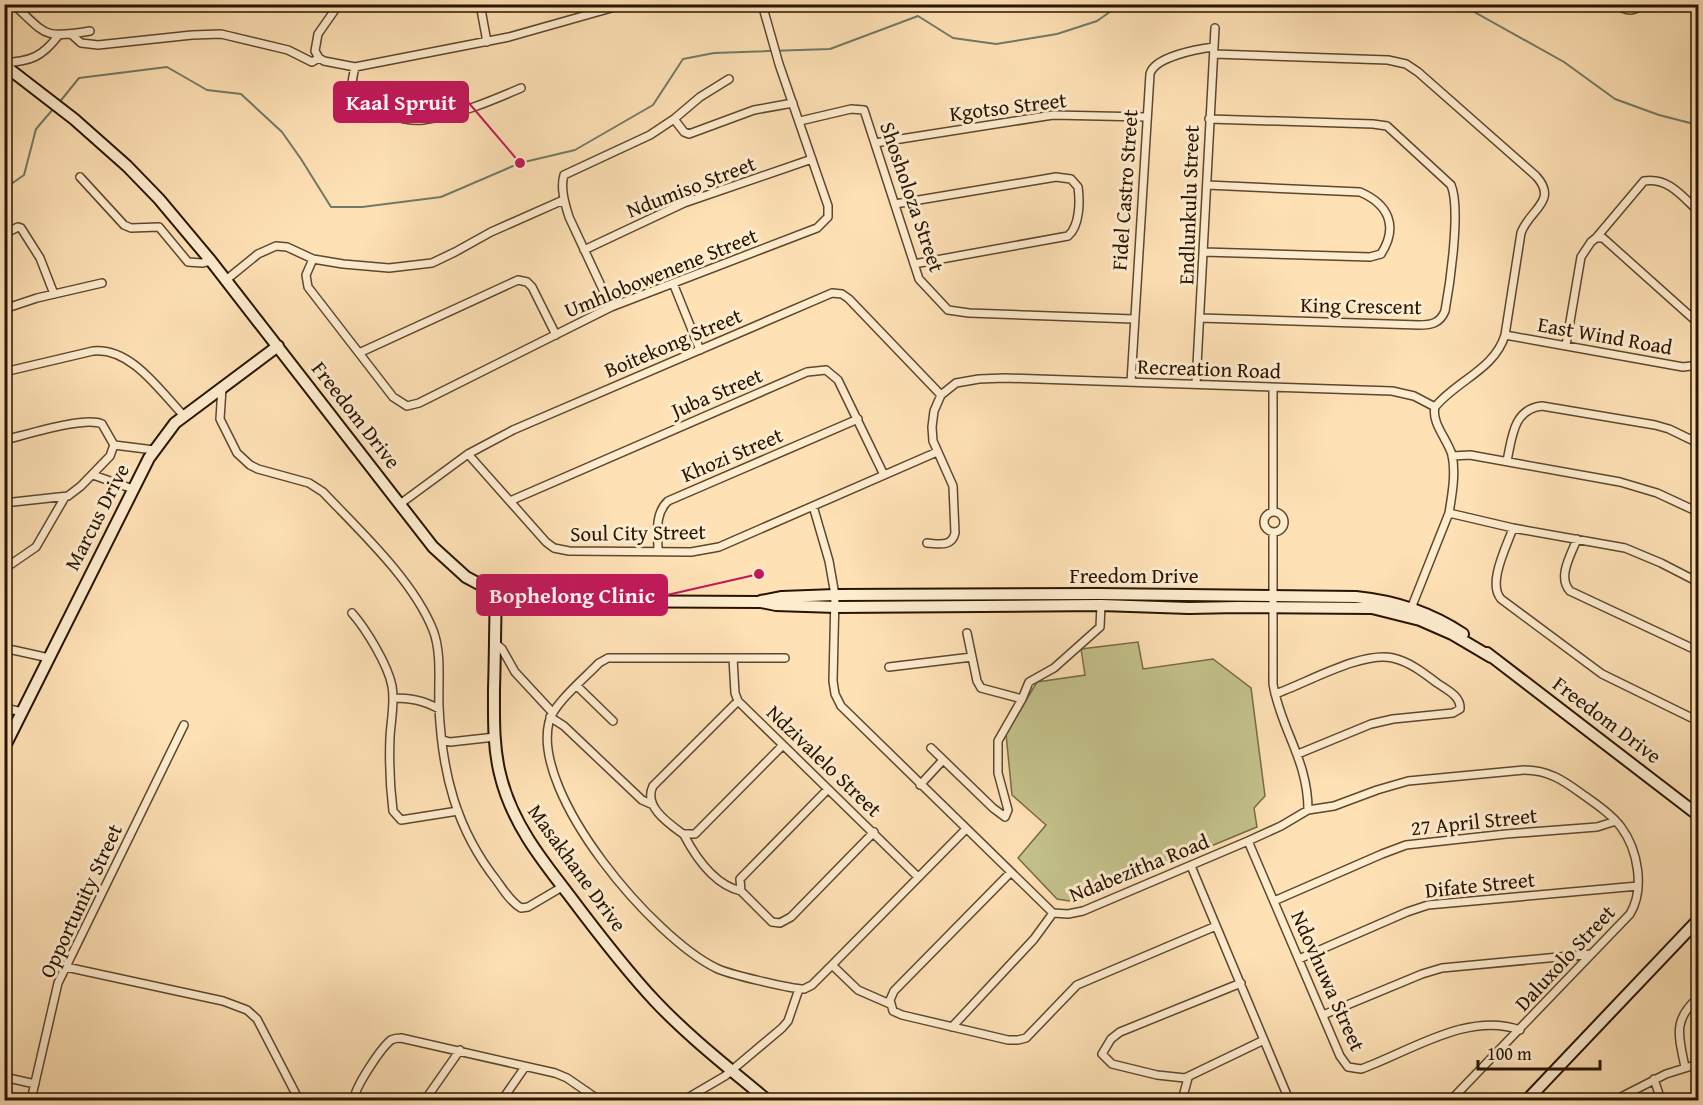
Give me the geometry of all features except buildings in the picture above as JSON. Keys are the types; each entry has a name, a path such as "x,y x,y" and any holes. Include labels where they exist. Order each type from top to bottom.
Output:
{"street":[{"path":"339,4 316,39 315,51 319,58 328,63 355,67 487,42 615,7"},
{"path":"480,4 487,42"},
{"name":"Umhlobowenene Street","path":"313,259 306,275 307,284 393,397 407,406 419,403 611,307 814,230 828,217 828,210 779,64 762,4"},
{"path":"1617,4 1628,10 1637,9 1643,4"},
{"path":"14,5 45,33 58,36 90,31"},
{"name":"Endlunkulu Street","path":"1196,384 1215,28"},
{"path":"71,34 81,43 98,45 221,34 288,50 312,62 319,58"},
{"path":"4,64 37,57 58,36"},
{"name":"Fidel Castro Street","path":"1131,382 1133,319 1150,74 1154,65 1191,51 1214,51"},
{"path":"1214,51 1388,60 1406,64 1536,176 1544,187 1546,195 1543,202 1526,221 1521,233 1505,335 1501,347 1491,359 1435,406 1434,415 1452,456 1449,513 1410,612"},
{"name":"Freedom Drive","path":"4,64 74,119 139,177 211,261 442,557 466,577 496,593 563,601 760,602 776,605 836,607 1101,605 1189,608 1272,602"},
{"path":"355,67 352,87 357,99 380,112 416,120 472,107 521,88"},
{"path":"611,307 569,217 562,180 566,174 640,140 674,119 699,97 729,79"},
{"path":"674,119 688,134 754,110 793,103"},
{"name":"Shosholoza Street","path":"800,122 861,109 867,114 921,282 940,304 951,311 1133,319"},
{"name":"Kgotso Street","path":"875,143 1053,115 1146,117"},
{"name":"King Crescent","path":"1200,318 1434,324 1442,318 1445,311 1455,214 1455,194 1451,185 1387,126 1209,119"},
{"name":"Ndumiso Street","path":"584,249 684,203 812,159"},
{"path":"80,177 124,225 131,228 159,227 188,261 202,263 211,261"},
{"path":"895,204 1056,177 1071,179 1078,187 1076,224 1074,231 1068,236 914,264"},
{"path":"1566,345 1581,257 1591,242 1644,181 1655,180 1666,183 1698,211"},
{"path":"1203,252 1370,257 1381,254 1387,243 1390,226 1389,218 1382,206 1360,192 1207,185"},
{"path":"226,280 258,254 270,248 287,247 313,259 382,268 432,262 530,213 556,202 561,201 565,204"},
{"path":"4,234 18,227 22,229 40,258 54,294"},
{"path":"1596,238 1603,238 1698,323"},
{"path":"359,353 518,280 527,282 532,288 556,335"},
{"path":"4,309 102,283"},
{"path":"673,283 700,350"},
{"name":"Boitekong Street","path":"400,504 468,454 513,430 827,294 837,293 849,299 940,395"},
{"name":"East Wind Road","path":"1505,335 1683,367 1698,365"},
{"name":"Marcus Drive","path":"4,748 154,450 171,428 184,416 278,346"},
{"path":"4,372 93,351 107,351 117,354 135,366 184,416"},
{"name":"Juba Street","path":"510,501 812,370 826,370 833,374 841,385 884,475"},
{"name":"Recreation Road","path":"940,395 956,383 979,379 1131,382 1392,391 1414,396 1435,406"},
{"path":"222,387 220,418 237,453 258,469 309,483 322,492 392,566 422,607 434,632 437,650 439,709 450,792 472,847 518,906 528,907 562,887"},
{"path":"1273,388 1273,511"},
{"path":"927,543 946,544 953,539 955,533 953,486 937,452 932,427 940,395"},
{"path":"1507,461 1517,421 1530,409 1542,406 1655,425 1698,443"},
{"name":"Khozi Street","path":"658,551 658,516 668,501 858,419"},
{"path":"4,440 94,421 102,424 114,445 112,453 93,475 76,490 65,496 4,503"},
{"path":"114,445 154,450"},
{"name":"Soul City Street","path":"468,454 546,542 559,550 691,552 713,549 937,452"},
{"path":"1452,456 1470,455 1507,461 1641,488 1698,512"},
{"path":"93,475 133,489"},
{"path":"4,569 36,547 65,496"},
{"name":"Ndabezitha Road","path":"813,506 829,561 835,595 833,681 838,700 846,711 920,785 1053,913 1078,913 1248,841 1281,826 1308,810"},
{"path":"1273,511 1281,514 1284,522 1280,529 1273,532 1266,528 1263,521 1266,514 1273,511"},
{"path":"1449,513 1514,528 1625,548 1698,582"},
{"path":"1514,528 1495,582 1496,592 1501,599 1602,675 1698,721"},
{"path":"1273,532 1272,663 1275,694 1307,785 1308,810"},
{"path":"1576,539 1564,577 1565,585 1570,591 1698,651"},
{"name":"Masakhane Drive","path":"496,593 495,737 500,775 513,814 527,839 562,887 654,1000 767,1101"},
{"name":"Freedom Drive","path":"760,602 782,597 835,595 1272,602 1410,612 1450,625 1479,645 1491,657 1698,815"},
{"path":"931,748 1005,817 1008,813 998,773 997,744 1002,732 1022,699 1029,682 1064,660 1074,648 1100,627 1101,605"},
{"path":"352,613 360,622 389,675 393,698 390,769 393,811 401,820 458,811"},
{"path":"967,633 977,681 981,688 1022,699"},
{"path":"495,642 502,649 515,672 551,715 642,800 651,804 684,835 694,854 725,885 741,891 772,922 783,922 790,917 874,832"},
{"path":"4,648 49,658"},
{"path":"889,667 972,657"},
{"path":"1275,694 1363,659 1381,657 1412,665 1455,695 1461,704 1460,709 1454,713 1405,717 1371,724 1298,754"},
{"path":"785,658 612,658 599,663 551,715 548,726 549,753 565,802 589,842 645,912 672,936 716,969 799,989 809,987 966,829"},
{"name":"Ndzivalelo Street","path":"734,658 735,693 738,701 918,877"},
{"path":"577,686 613,721"},
{"path":"393,698 413,698 439,709"},
{"path":"651,804 650,793 653,786 738,701"},
{"path":"4,708 23,712"},
{"name":"Opportunity Street","path":"31,1101 58,984 184,725"},
{"path":"443,740 450,742 495,737"},
{"path":"684,835 693,835 700,830 783,745"},
{"path":"920,785 943,760"},
{"name":"Daluxolo Street","path":"1308,810 1334,806 1408,781 1533,770 1558,777 1616,821 1631,845 1638,886 1636,904 1630,914 1450,1101"},
{"path":"741,891 739,882 746,870 828,789"},
{"name":"27 April Street","path":"1274,901 1406,845 1597,827 1616,821"},
{"name":"Ndovhuwa Street","path":"1248,841 1342,1061 1348,1067 1356,1070 1446,1033 1484,1026 1504,1026 1520,1030"},
{"path":"1191,866 1291,1101"},
{"path":"890,1004 894,991 1010,873"},
{"name":"Difate Street","path":"1299,958 1428,905 1638,886"},
{"path":"952,1026 1034,939 1053,913"},
{"path":"1532,1099 1698,921"},
{"path":"832,966 858,990 890,1004 897,1013 1008,1040 1022,1040 1077,986 1216,926"},
{"path":"1323,1016 1422,974 1442,968 1591,954"},
{"path":"66,967 223,1001 247,1010 262,1026 299,1101"},
{"path":"1241,983 1120,1032 1111,1039 1103,1051 1104,1058 1112,1064 1158,1075 1188,1078 1264,1040"},
{"path":"684,1101 732,1071 786,1024 799,989"},
{"path":"1685,1067 1679,1027 1683,1015 1698,998"},
{"path":"354,1101 358,1087 392,1040 397,1038 460,1050 562,1076 599,1101"},
{"path":"425,1101 460,1050"},
{"path":"1615,1101 1654,1079 1698,1064"},
{"path":"502,1101 525,1067"},
{"path":"4,1077 35,1084"},
{"path":"1182,1101 1188,1078"},
{"path":"1654,1079 1661,1101"},
{"path":"580,1101 586,1091"}],"shaded area":[{"path":"1138,642 1143,669 1213,659 1251,688 1265,796 1254,808 1257,827 1076,902 1057,899 1018,858 1046,825 1012,795 1006,734 1037,682 1085,675 1081,649"}],"waterway":[{"path":"58,104 79,78 167,67 207,90 241,94 282,132 331,207 362,207 441,197 520,163 575,150 653,105 683,59 714,53 830,49 918,16 953,38 996,44 1057,34 1097,21 1121,4"},
{"path":"1460,4 1564,62 1615,99 1659,115 1698,125"},
{"path":"4,189 24,175 36,129 54,108"}],"place":[{"name":"Kaal Spruit","path":"520,163"},
{"name":"Bophelong Clinic","path":"759,574"}]}
